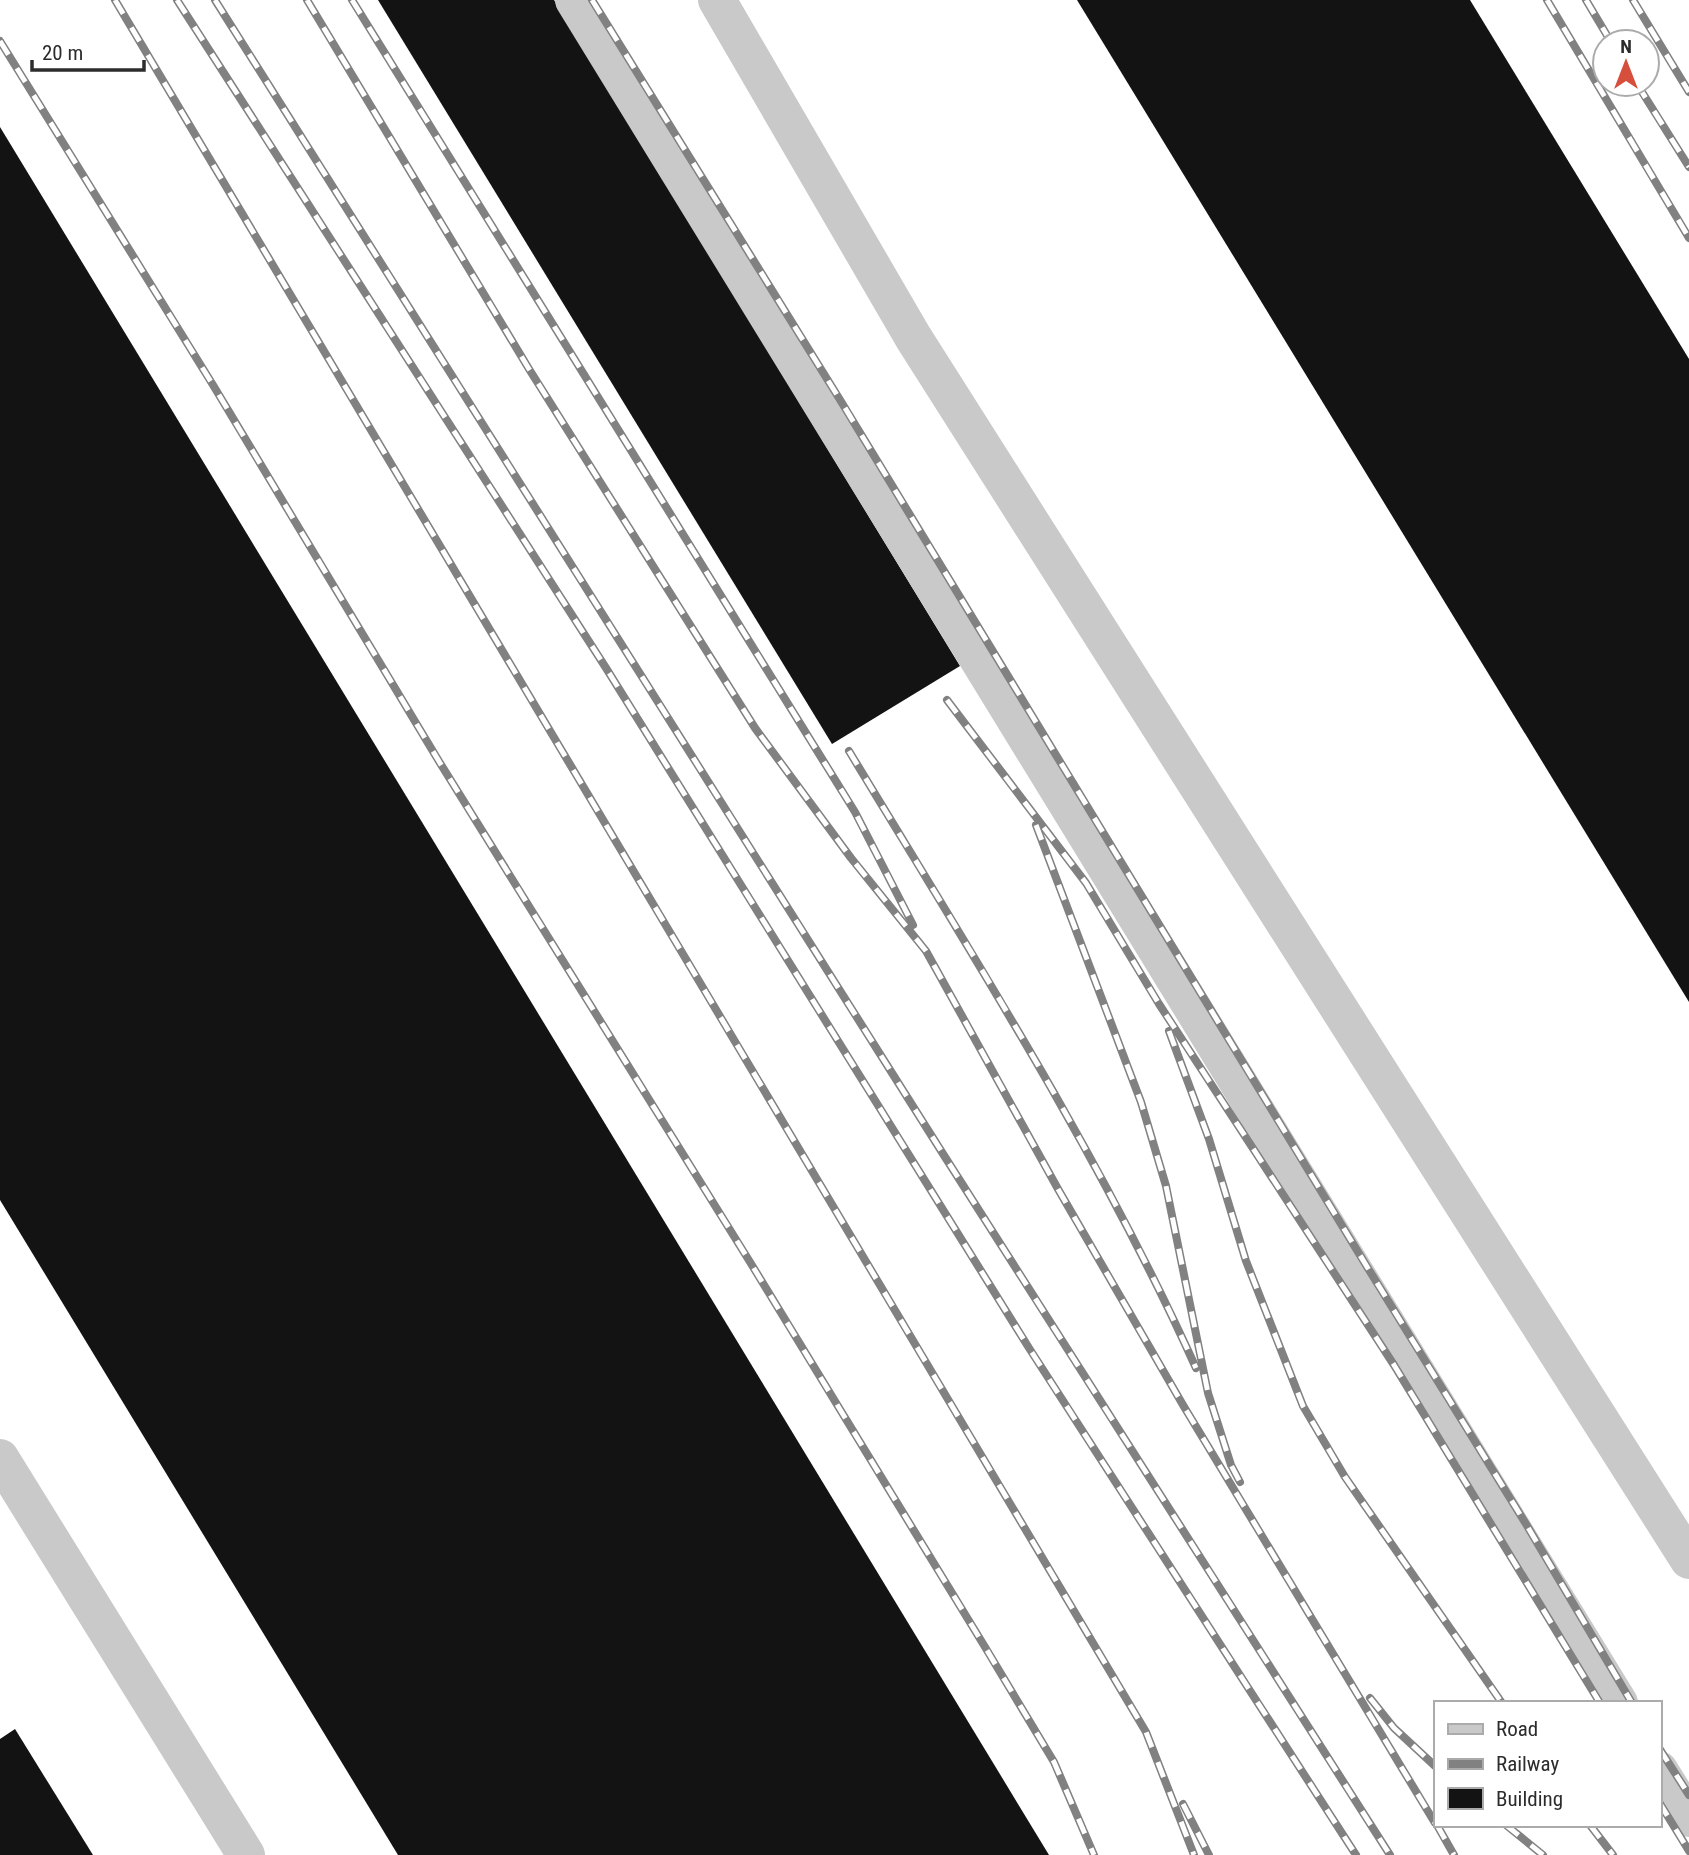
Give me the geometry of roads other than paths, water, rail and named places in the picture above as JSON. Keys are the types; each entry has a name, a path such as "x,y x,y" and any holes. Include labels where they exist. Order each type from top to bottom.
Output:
{"lane":[{"path":"574,0 1618,1701"},
{"path":"717,0 913,337 1689,1560"},
{"path":"0,1458 246,1855"},
{"path":"1661,1773 1689,1818"}],"railway":[{"path":"115,0 1146,1732 1194,1855"},
{"path":"177,0 606,668 1029,1348 1356,1855"},
{"path":"215,0 945,1157 1390,1855"},
{"path":"307,0 529,369 755,728 851,858 926,951 1058,1189 1183,1405 1434,1821"},
{"path":"352,0 855,812 913,925"},
{"path":"592,0 842,403 1526,1524 1631,1701"},
{"path":"1547,0 1689,238"},
{"path":"1586,0 1603,28"},
{"path":"1633,0 1689,92"},
{"path":"0,41 213,385 440,763 985,1647 1054,1762 1094,1855"},
{"path":"1646,98 1689,167"},
{"path":"947,700 1086,883 1159,1004 1394,1365 1599,1701"},
{"path":"849,751 987,978 1076,1132 1118,1209 1196,1368"},
{"path":"1036,825 1141,1102 1166,1186 1208,1393 1231,1465 1240,1482"},
{"path":"1169,1031 1209,1139 1246,1261 1303,1406 1345,1477 1501,1701"},
{"path":"1370,1698 1394,1728 1434,1765"},
{"path":"1661,1751 1689,1795"},
{"path":"1183,1804 1209,1855"},
{"path":"1661,1805 1689,1851"},
{"path":"1438,1827 1454,1855"},
{"path":"1508,1827 1543,1855"},
{"path":"1592,1827 1613,1855"}]}
